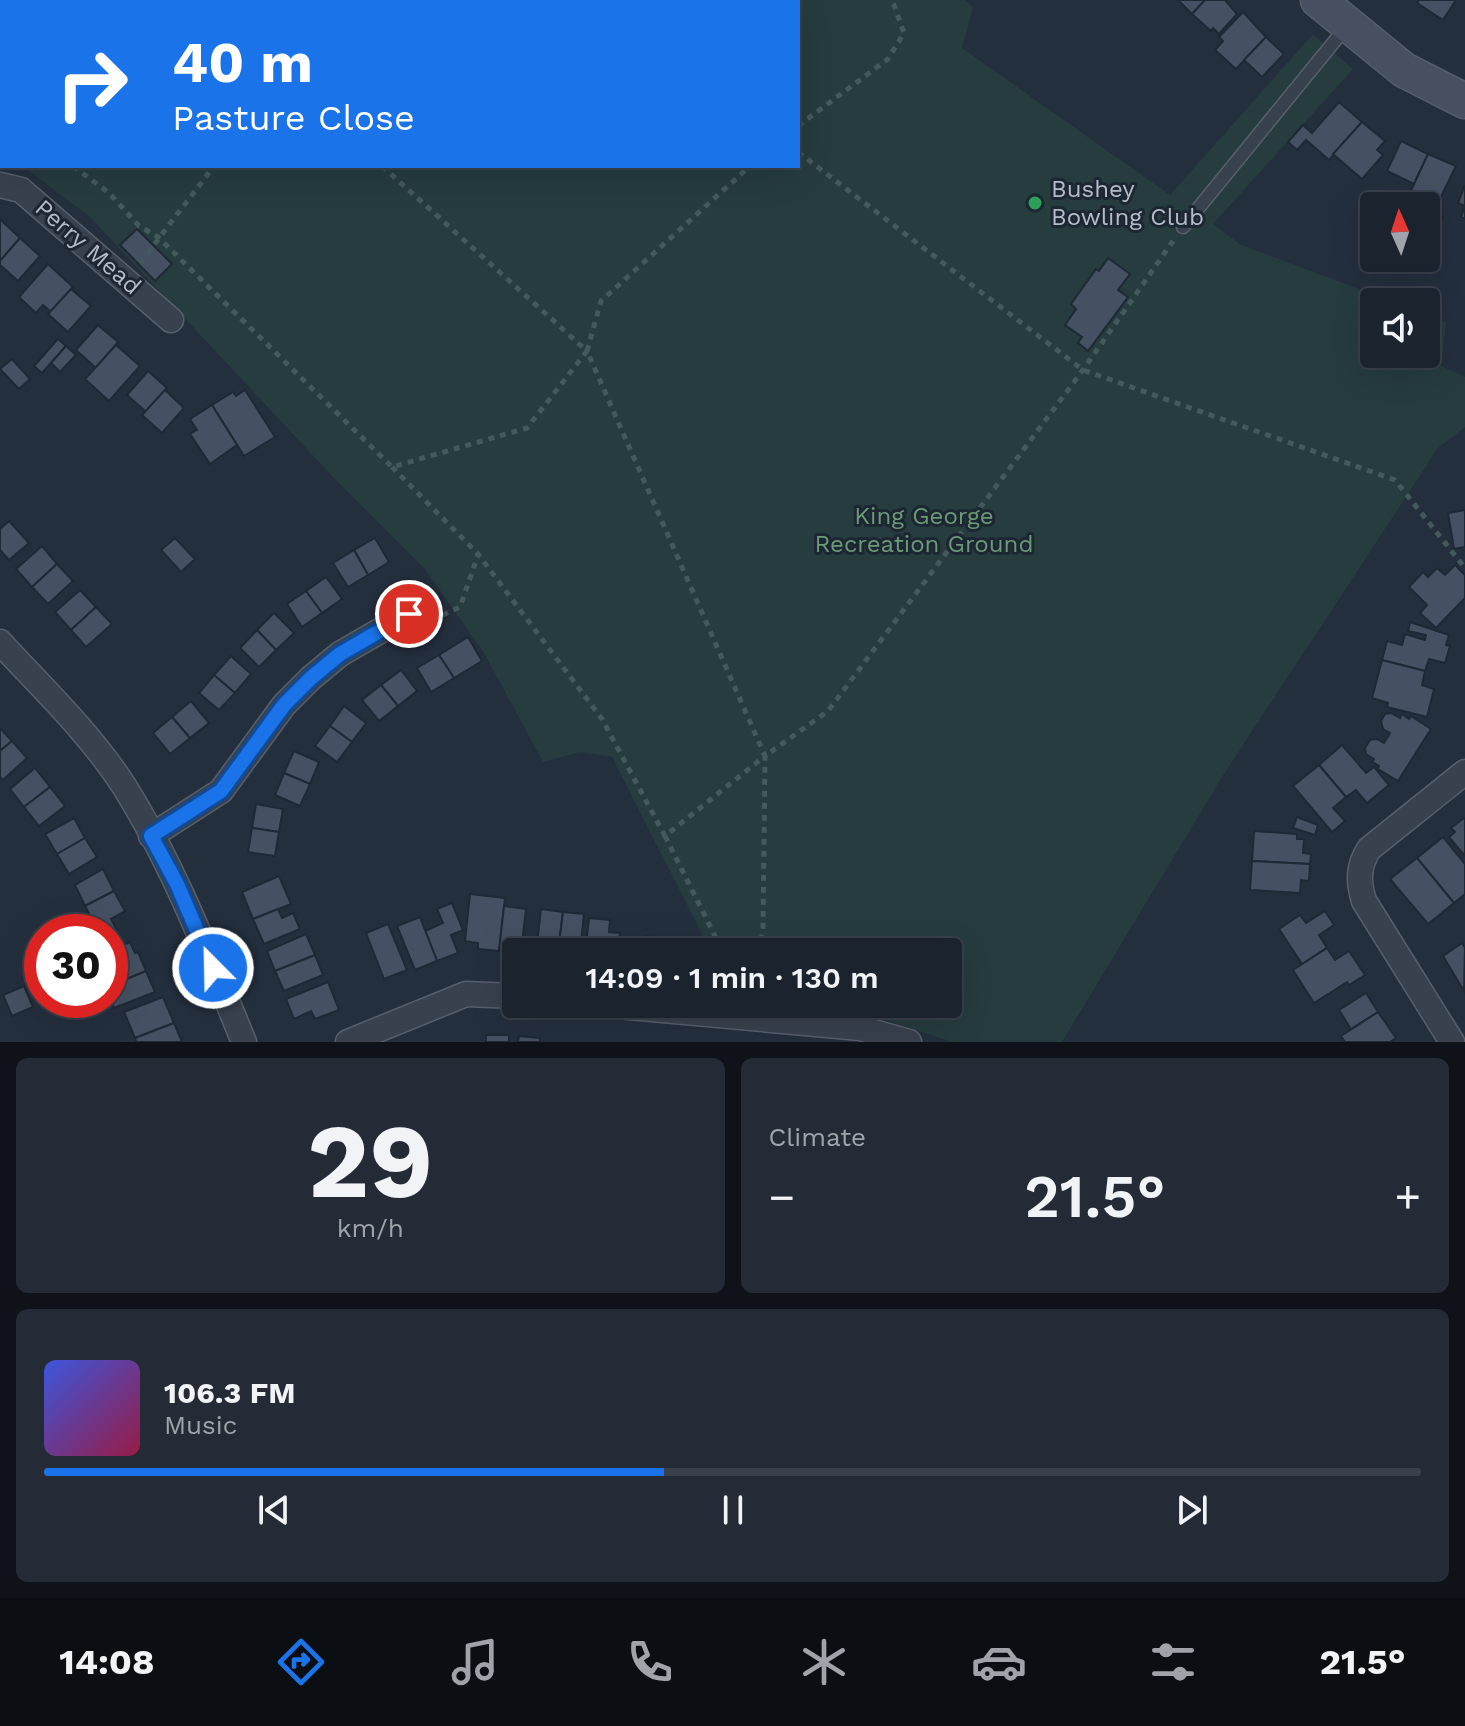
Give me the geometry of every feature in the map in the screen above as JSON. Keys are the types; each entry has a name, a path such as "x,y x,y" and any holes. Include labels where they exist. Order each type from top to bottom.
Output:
{"street":[{"path":"1318,0 1404,70 1465,101"},
{"name":"Perry Mead","path":"0,185 21,190 171,320"},
{"path":"151,836 221,791 284,705 311,678 340,654 409,614"},
{"path":"0,642 86,737 123,785 177,884 244,1042"},
{"path":"1452,1042 1364,901 1359,872 1369,849 1465,772"},
{"path":"348,1042 466,994 502,995"},
{"path":"684,1018 773,1032 860,1028 909,1042"}],"lane":[{"path":"1183,227 1347,26"}],"path":[{"path":"800,125 888,59 904,33 894,5 889,0"},
{"path":"800,154 1083,370 1395,480 1465,568"},
{"path":"76,168 109,193 139,226 158,237 478,554 602,719 716,938"},
{"path":"127,280 212,168"},
{"path":"384,168 587,351 765,756 761,938"},
{"path":"392,467 527,428 587,351 601,301 748,168"},
{"path":"665,836 765,756 828,711 1083,370 1183,227"},
{"path":"409,614 438,617 460,607 478,554"}],"green space":[{"name":"King George Recreation Ground","path":"800,0 965,0 973,7 962,48 1170,195 1313,34 1353,69 1213,224 1241,245 1360,289 1360,368 1440,368 1440,320 1446,322 1441,366 1465,377 1465,427 1438,448 1222,777 1062,1042 952,1042 881,1018 962,1018 962,938 704,938 612,757 581,752 543,762 484,653 425,569 334,478 90,217 26,168 800,168"}],"building":[{"path":"1178,0 1205,0 1192,14"},
{"path":"1205,0 1225,0 1237,14 1219,34 1192,14"},
{"path":"1419,0 1456,0 1443,20 1417,3"},
{"path":"1243,12 1266,37 1236,69 1215,50 1223,41 1219,37"},
{"path":"1266,37 1284,54 1262,77 1244,60"},
{"path":"1339,102 1362,122 1329,160 1306,140 1297,150 1288,142 1303,125 1312,133"},
{"path":"1362,122 1385,141 1377,150 1383,155 1362,179 1333,154"},
{"path":"1401,141 1428,154 1414,184 1387,171"},
{"path":"1428,154 1456,166 1440,199 1440,192 1410,192"},
{"path":"1465,185 1465,206 1458,203"},
{"path":"0,221 20,238 0,261"},
{"path":"137,229 172,264 155,281 120,245"},
{"path":"20,238 40,256 18,281 0,265 0,261"},
{"path":"1108,258 1130,274 1118,290 1128,297 1088,351 1078,343 1082,337 1065,325 1076,309 1071,304 1096,269 1099,271"},
{"path":"48,264 73,287 51,312 43,305 36,313 19,297"},
{"path":"71,289 91,306 68,332 48,314"},
{"path":"98,325 118,342 96,368 76,350"},
{"path":"58,339 66,346 42,373 34,366"},
{"path":"116,345 140,366 109,401 85,379"},
{"path":"66,346 76,355 60,372 51,363"},
{"path":"12,359 30,379 19,389 0,369"},
{"path":"148,371 167,388 146,412 127,395"},
{"path":"165,390 184,408 162,433 142,415"},
{"path":"245,390 275,437 244,456 212,405 233,392 236,396"},
{"path":"212,405 237,445 210,464 190,434 197,430 190,419"},
{"path":"1465,510 1465,547 1454,549 1448,513"},
{"path":"9,521 29,543 9,560 0,550 0,529"},
{"path":"175,538 195,559 181,572 161,550"},
{"path":"375,538 389,562 368,575 354,550"},
{"path":"42,546 57,564 32,587 16,569"},
{"path":"354,550 368,575 348,587 333,563"},
{"path":"57,564 73,581 48,604 32,587"},
{"path":"1455,565 1465,575 1465,598 1436,628 1420,613 1427,605 1409,587 1423,572 1428,577 1437,568 1445,575"},
{"path":"326,577 342,599 322,613 306,591"},
{"path":"80,590 96,607 71,630 55,612"},
{"path":"306,591 322,613 302,627 287,604"},
{"path":"96,607 112,624 86,647 71,630"},
{"path":"274,613 294,633 276,650 257,630"},
{"path":"1410,622 1449,635 1446,645 1450,646 1445,663 1429,659 1425,671 1382,660 1387,641 1402,645 1405,634 1425,640 1426,635 1408,631"},
{"path":"257,630 276,650 259,667 240,648"},
{"path":"468,637 482,661 454,678 439,655"},
{"path":"439,655 454,678 431,692 417,668"},
{"path":"231,656 251,674 235,693 214,675"},
{"path":"1382,660 1425,671 1422,685 1434,689 1427,717 1387,707 1388,703 1372,698"},
{"path":"401,670 417,691 398,706 381,685"},
{"path":"214,675 235,693 219,710 199,693"},
{"path":"381,685 398,706 379,721 362,700"},
{"path":"191,701 209,723 190,738 172,717"},
{"path":"344,706 366,723 352,742 330,726"},
{"path":"1391,713 1400,718 1402,714 1409,719 1411,716 1431,729 1398,781 1378,769 1379,766 1372,762 1374,759 1366,754 1365,748 1370,740 1377,739 1384,743 1390,733 1383,729 1381,721 1385,714"},
{"path":"172,717 190,738 170,754 153,733"},
{"path":"330,726 352,742 337,762 315,746"},
{"path":"0,728 12,741 0,751"},
{"path":"12,741 27,758 3,780 0,777 0,751"},
{"path":"1342,745 1366,773 1374,767 1389,785 1367,803 1356,790 1346,797 1319,765"},
{"path":"294,751 319,762 310,784 284,773"},
{"path":"1319,765 1346,797 1333,808 1345,821 1332,832 1293,786"},
{"path":"35,768 50,787 24,807 10,789"},
{"path":"284,773 310,784 300,806 275,795"},
{"path":"50,787 65,806 39,826 24,807"},
{"path":"256,804 283,809 279,832 252,828"},
{"path":"1297,817 1318,825 1315,835 1293,828"},
{"path":"74,818 85,838 57,854 45,834"},
{"path":"1464,818 1465,856 1449,837 1455,832 1451,828"},
{"path":"252,828 279,832 275,856 248,852"},
{"path":"1254,831 1297,834 1297,839 1304,839 1303,853 1311,854 1310,864 1252,861"},
{"path":"1443,837 1465,864 1465,894 1454,903 1417,858"},
{"path":"85,838 97,857 69,874 57,854"},
{"path":"1417,858 1454,903 1428,924 1390,879"},
{"path":"1252,861 1310,864 1309,881 1301,880 1300,893 1250,890"},
{"path":"103,869 114,891 85,906 75,885"},
{"path":"279,876 291,904 253,919 242,892"},
{"path":"114,891 125,911 120,914 89,914 85,906"},
{"path":"470,894 505,898 499,951 478,949 478,943 465,941"},
{"path":"452,903 463,930 451,935 458,953 437,961 425,931 443,923 437,909"},
{"path":"504,906 526,909 523,938 502,938 502,951 499,951"},
{"path":"278,909 282,918 293,913 300,929 264,944 253,919"},
{"path":"541,909 563,912 560,938 538,938"},
{"path":"1325,911 1334,925 1319,935 1327,948 1302,964 1279,929 1300,915 1306,923"},
{"path":"563,912 584,914 581,938 560,938"},
{"path":"420,917 437,961 415,970 397,926"},
{"path":"589,918 610,920 609,932 620,933 619,938 587,938"},
{"path":"388,924 407,970 384,979 366,933"},
{"path":"306,934 315,955 275,971 267,951"},
{"path":"128,943 135,953 138,952 146,971 128,978"},
{"path":"1462,943 1465,948 1464,991 1443,956"},
{"path":"1327,948 1335,960 1349,951 1365,975 1349,985 1347,982 1314,1003 1293,970"},
{"path":"315,955 323,975 284,991 275,971"},
{"path":"146,971 155,992 128,1003 128,978"},
{"path":"328,982 339,1010 315,1019 311,1011 294,1019 286,999"},
{"path":"24,986 24,1011 12,1016 3,995"},
{"path":"1366,993 1378,1012 1351,1029 1339,1010"},
{"path":"163,997 174,1023 135,1038 127,1018 128,1010"},
{"path":"1378,1012 1396,1038 1390,1042 1345,1042 1341,1036"},
{"path":"174,1023 182,1042 136,1042 135,1038"},
{"path":"486,1035 509,1035 509,1042 486,1042"},
{"path":"519,1036 540,1038 540,1042 518,1042"}],"place":[{"name":"Bushey Bowling Club","path":"1035,203"}],"route":[{"path":"213,968 177,884 151,836 221,791 284,705 311,678 340,654 409,614"}]}
